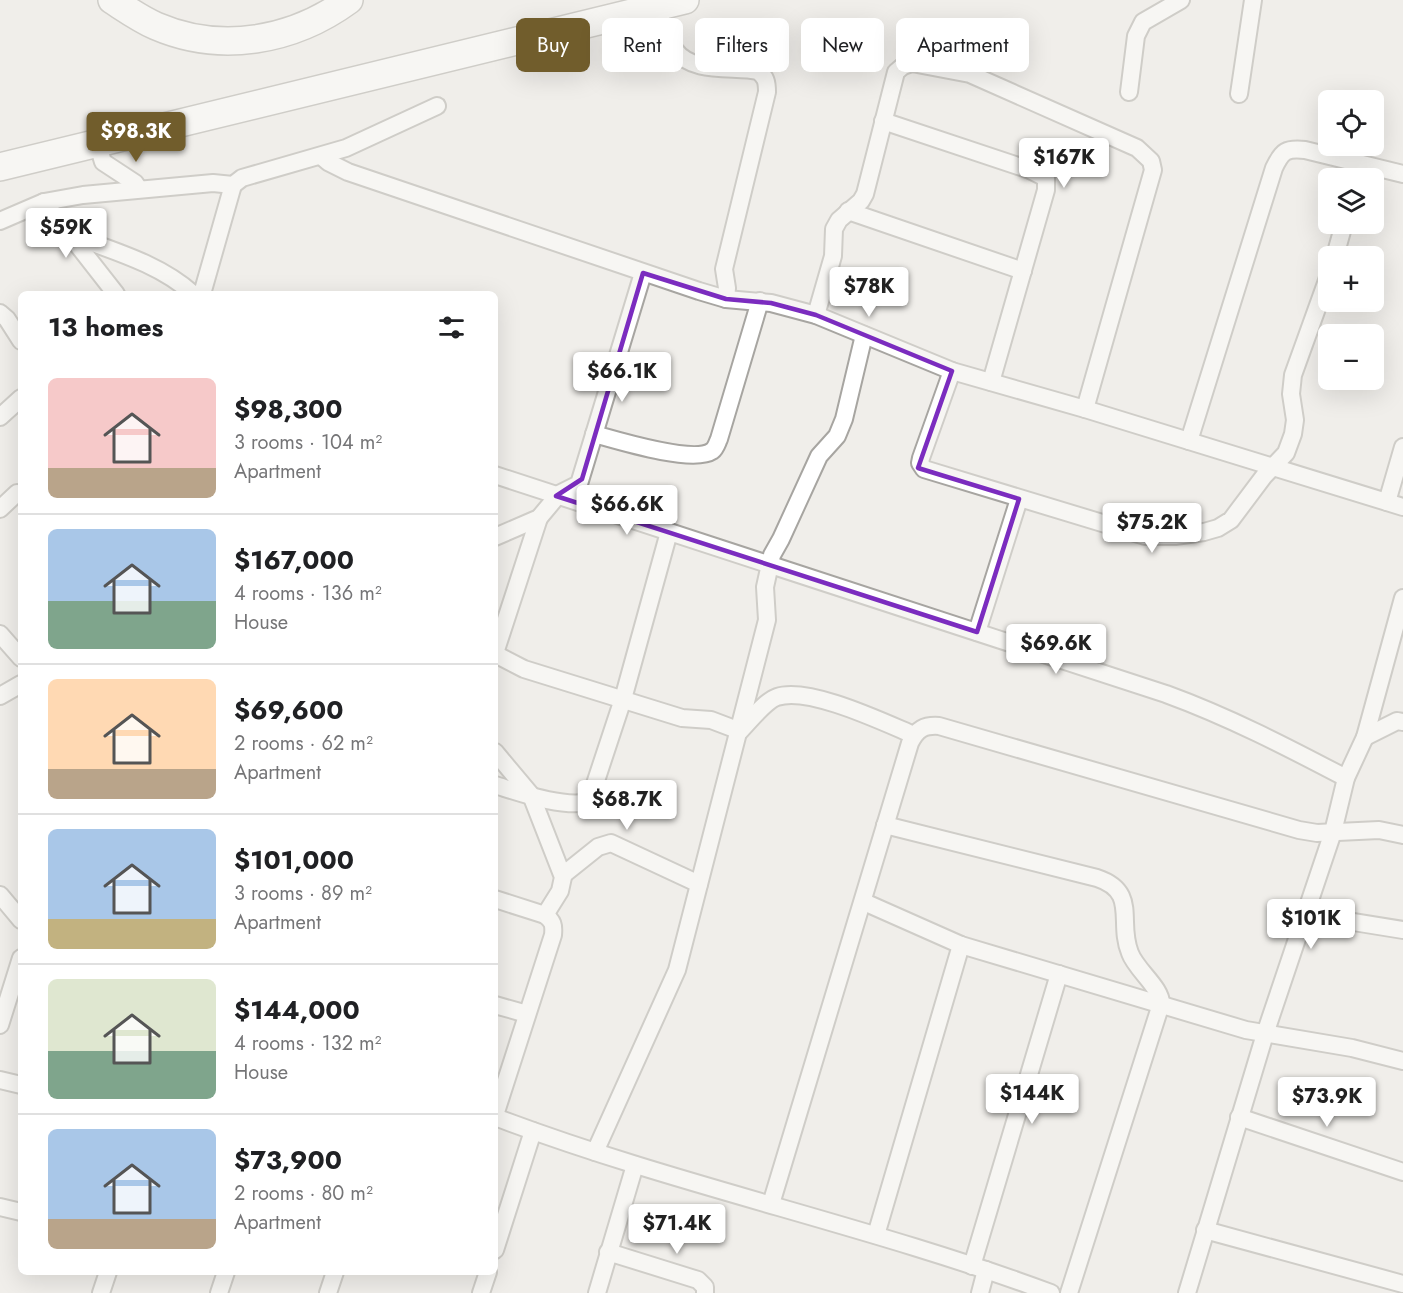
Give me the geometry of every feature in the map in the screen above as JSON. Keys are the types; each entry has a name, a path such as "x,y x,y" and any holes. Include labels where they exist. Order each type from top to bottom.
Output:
{"highway":[{"path":"112,0 155,26 177,33 198,38 247,40 292,31 332,12 349,0"},
{"path":"0,167 686,0"}],"street":[{"path":"1129,92 1136,36 1143,22 1181,0"},
{"path":"1239,94 1252,0"},
{"path":"657,7 670,41 681,57 702,66 758,71 767,83 767,92 724,269 726,299"},
{"path":"816,315 833,256 834,230 865,194 896,72 912,63 981,78 1137,148 1151,161 1153,170 1085,409"},
{"path":"203,291 233,185 242,178 357,144 437,106"},
{"path":"883,121 1030,170 1046,178 1046,190 991,382"},
{"path":"97,142 104,162 135,183 139,189"},
{"path":"1189,441 1279,158 1284,151 1294,148 1351,168"},
{"path":"321,156 348,172 643,273 726,299 760,301 816,315 952,370 1403,507"},
{"path":"1384,173 1403,174"},
{"path":"0,221 44,202 83,195 213,183 233,185"},
{"path":"44,202 114,291"},
{"path":"848,211 1023,271"},
{"path":"68,234 178,280 190,291"},
{"path":"498,644 539,518 556,496 579,484 643,273"},
{"path":"594,434 657,450 694,454 710,452 716,447 760,301"},
{"path":"952,370 921,459 921,467 1145,536 1160,537 1204,532 1218,528 1231,520 1286,453 1293,434 1291,394 1293,375 1318,308"},
{"path":"0,313 7,319 18,336"},
{"path":"595,1152 677,970 740,731 766,620 765,587 772,555 819,456 837,436 841,427 864,334"},
{"path":"0,417 18,401"},
{"path":"1386,502 1403,447"},
{"path":"498,476 1119,678 1204,708 1346,778"},
{"path":"0,487 18,495"},
{"path":"0,509 18,496"},
{"path":"977,632 1019,499"},
{"path":"498,536 539,518"},
{"path":"498,786 573,803 589,802 623,699 669,532"},
{"path":"1187,1293 1265,1034 1333,832 1346,778 1365,737 1402,606"},
{"path":"0,634 18,655"},
{"path":"498,655 524,669 682,718 711,720 740,731"},
{"path":"0,696 18,686"},
{"path":"740,731 775,697 787,694 823,699 914,735"},
{"path":"1365,737 1397,721 1403,722"},
{"path":"771,1204 864,902 885,825 914,735 919,729 929,725 939,726 1299,830 1333,832 1379,830 1403,835"},
{"path":"498,756 531,795 563,875 560,891 545,915"},
{"path":"885,825 1108,881 1117,888 1122,896 1129,951 1134,963 1160,994 1161,1004 1070,1293"},
{"path":"563,875 598,847 611,843 699,884"},
{"path":"0,895 18,916"},
{"path":"498,900 545,915 551,919 554,926 498,1106"},
{"path":"864,902 961,945 1059,974 1265,1034 1352,1048 1403,1061"},
{"path":"1304,914 1403,930"},
{"path":"876,1235 961,945"},
{"path":"980,1293 979,1268 1059,974"},
{"path":"0,1025 17,982"},
{"path":"498,1006 527,1014"},
{"path":"0,1080 18,1084"},
{"path":"498,1117 635,1165 876,1235 1051,1293"},
{"path":"1239,1117 1403,1172"},
{"path":"498,1241 533,1131"},
{"path":"597,1293 635,1165"},
{"path":"0,1207 18,1211"},
{"path":"1205,1230 1403,1284"},
{"path":"608,1252 698,1281 705,1287 705,1293"},
{"path":"101,1293 107,1275"},
{"path":"219,1293 225,1275"},
{"path":"328,1293 334,1275"},
{"path":"481,1293 487,1275"}],"highlighted area":[{"path":"643,273 726,299 771,303 816,315 952,371 918,468 1019,499 977,632 556,496 582,479"}]}
